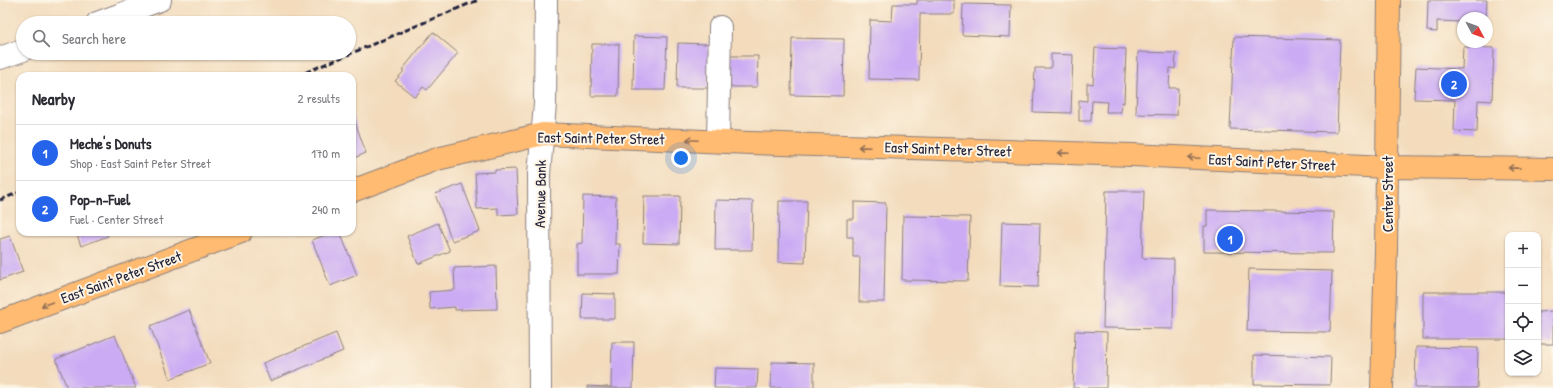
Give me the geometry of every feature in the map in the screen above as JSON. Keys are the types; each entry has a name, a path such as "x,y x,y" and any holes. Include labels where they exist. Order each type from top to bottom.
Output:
{"main road":[{"name":"Center Street","path":"1382,388 1386,250 1389,0"},
{"name":"East Saint Peter Street","path":"356,189 437,159 543,134 1132,155 1387,167 1553,169"},
{"name":"East Saint Peter Street","path":"0,322 230,236"}],"street":[{"path":"116,16 159,0"},
{"name":"Avenue Bank","path":"540,388 539,174 545,104 546,0"},
{"path":"718,141 720,27"},
{"path":"0,58 16,52"}],"building":[{"path":"917,0 954,0 954,14 920,14 919,80 869,79 870,20 892,21 893,4 917,4"},
{"path":"1428,0 1487,0 1486,12 1457,12 1457,22 1437,21 1437,32 1427,31"},
{"path":"963,4 1011,5 1010,37 962,35"},
{"path":"433,32 458,53 427,90 423,87 415,97 395,81 404,71 402,70"},
{"path":"634,36 667,37 665,90 633,90"},
{"path":"1234,37 1340,40 1337,132 1230,129"},
{"path":"792,38 844,39 843,96 791,95"},
{"path":"678,43 709,44 708,88 677,88"},
{"path":"592,44 619,44 618,96 591,96"},
{"path":"1095,48 1126,49 1124,103 1122,102 1121,112 1106,112 1107,102 1092,101 1091,121 1079,121 1079,100 1087,101 1087,83 1093,84"},
{"path":"1463,48 1494,48 1492,101 1478,100 1477,132 1454,131 1455,100 1414,99 1416,67 1462,69"},
{"path":"1138,52 1176,53 1175,69 1170,68 1169,88 1178,88 1177,115 1136,114"},
{"path":"1051,54 1073,55 1071,113 1033,112 1035,68 1051,68"},
{"path":"728,56 758,56 757,87 728,87"},
{"path":"356,124 366,153 356,157"},
{"path":"516,169 518,214 498,215 498,208 477,209 475,173"},
{"path":"462,184 480,231 452,241 435,194"},
{"path":"1106,191 1144,191 1142,258 1174,259 1173,329 1103,328"},
{"path":"583,196 616,197 615,244 620,244 619,274 577,274 577,244 582,243"},
{"path":"644,196 680,196 679,244 643,243"},
{"path":"716,200 753,201 752,250 715,250"},
{"path":"779,201 807,201 805,263 778,262"},
{"path":"854,202 886,203 884,302 859,302 860,257 853,257 853,237 847,237 847,219 854,219"},
{"path":"1207,210 1334,212 1333,253 1204,252 1204,226 1207,226"},
{"path":"903,216 970,217 968,281 902,280"},
{"path":"1002,222 1040,223 1038,287 1000,286"},
{"path":"438,223 450,251 418,264 407,236"},
{"path":"10,236 23,272 0,280 0,239"},
{"path":"77,236 108,236 81,246"},
{"path":"322,236 342,236 357,275 330,286 312,240"},
{"path":"496,266 497,309 455,310 455,307 430,309 429,292 455,290 454,268"},
{"path":"1249,269 1332,271 1330,332 1247,331"},
{"path":"1423,292 1505,292 1505,339 1423,339"},
{"path":"583,293 615,294 615,319 582,319"},
{"path":"189,310 210,363 170,379 150,326"},
{"path":"1553,311 1553,344 1541,344 1541,312"},
{"path":"1075,331 1107,332 1106,388 1073,388"},
{"path":"336,333 343,351 270,381 263,363"},
{"path":"115,335 136,388 67,388 56,359"},
{"path":"612,342 634,342 633,388 587,388 587,386 611,387"},
{"path":"1416,347 1478,348 1477,388 1415,388"},
{"path":"1254,355 1331,357 1330,385 1254,384"},
{"path":"772,362 814,363 814,388 771,388"},
{"path":"715,368 758,369 757,388 714,388"}],"railway":[{"path":"356,51 478,0"},
{"path":"307,72 335,60"},
{"path":"0,200 16,194"}],"place":[{"name":"Pop-n-Fuel","path":"1454,84"},
{"name":"Meche's Donuts","path":"1230,239"}]}
